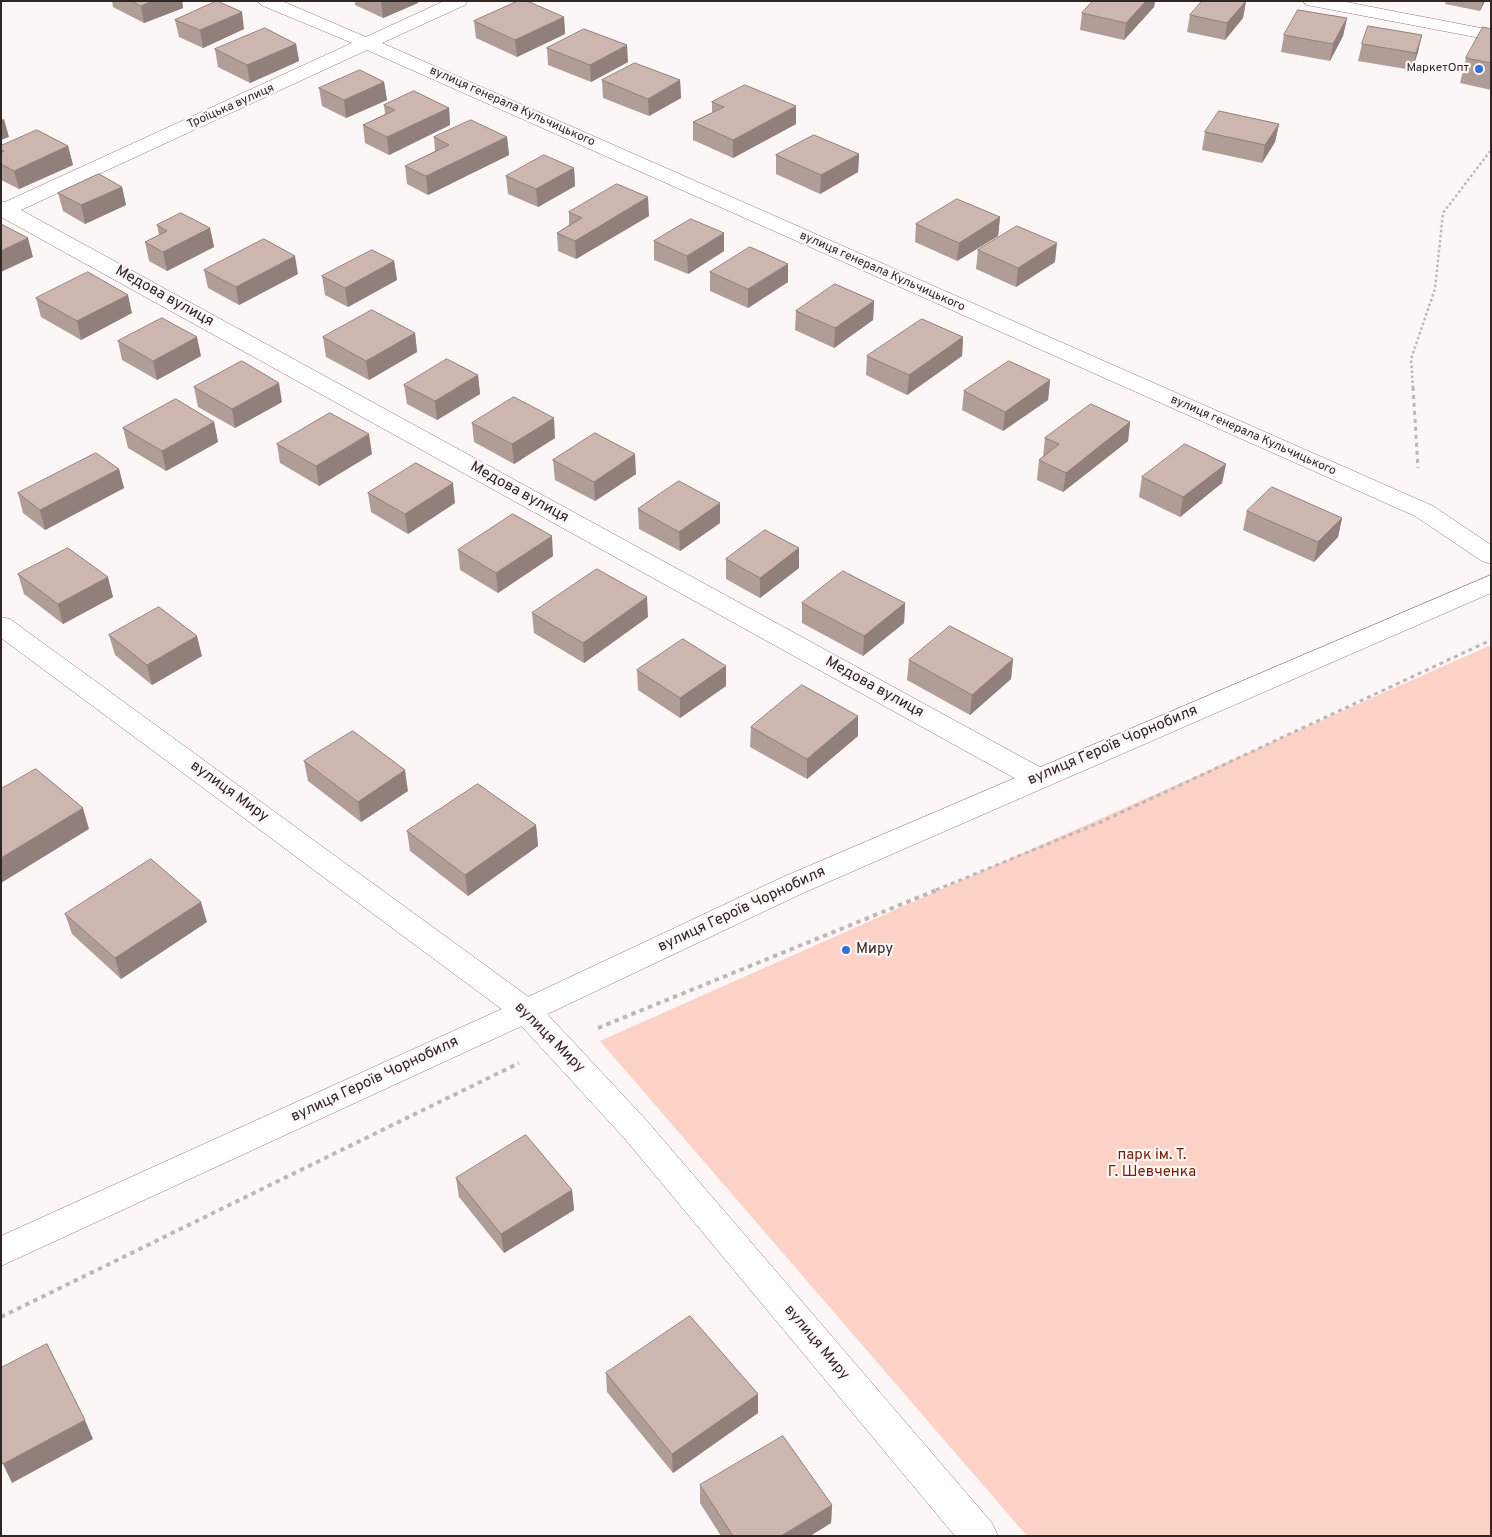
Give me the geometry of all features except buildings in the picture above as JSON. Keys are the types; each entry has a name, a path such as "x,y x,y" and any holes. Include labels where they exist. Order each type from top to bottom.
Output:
{"street":[{"name":"вулиця генерала Кульчицького","path":"267,1 369,44 1424,511 1491,556"},
{"name":"Троїцька вулиця","path":"3,209 369,44 459,1"},
{"path":"1312,1 1491,35"},
{"name":"Медова вулиця","path":"3,209 1037,778"},
{"name":"вулиця Героїв Чорнобиля","path":"1,1252 526,1011 793,885 1491,583"},
{"name":"вулиця Миру","path":"1,625 526,1011 636,1130 979,1536"}],"path":[{"path":"1424,511 1416,450 1411,359 1434,289 1443,213 1491,150"},
{"path":"1,1317 558,1045 1101,822 1491,640"}],"green space":[{"name":"парк ім. Т. Г. Шевченка","path":"1491,645 1491,1536 1027,1536 600,1041"}],"place":[{"name":"МаркетОпт","path":"1479,69"},
{"name":"Миру","path":"846,950"}]}
